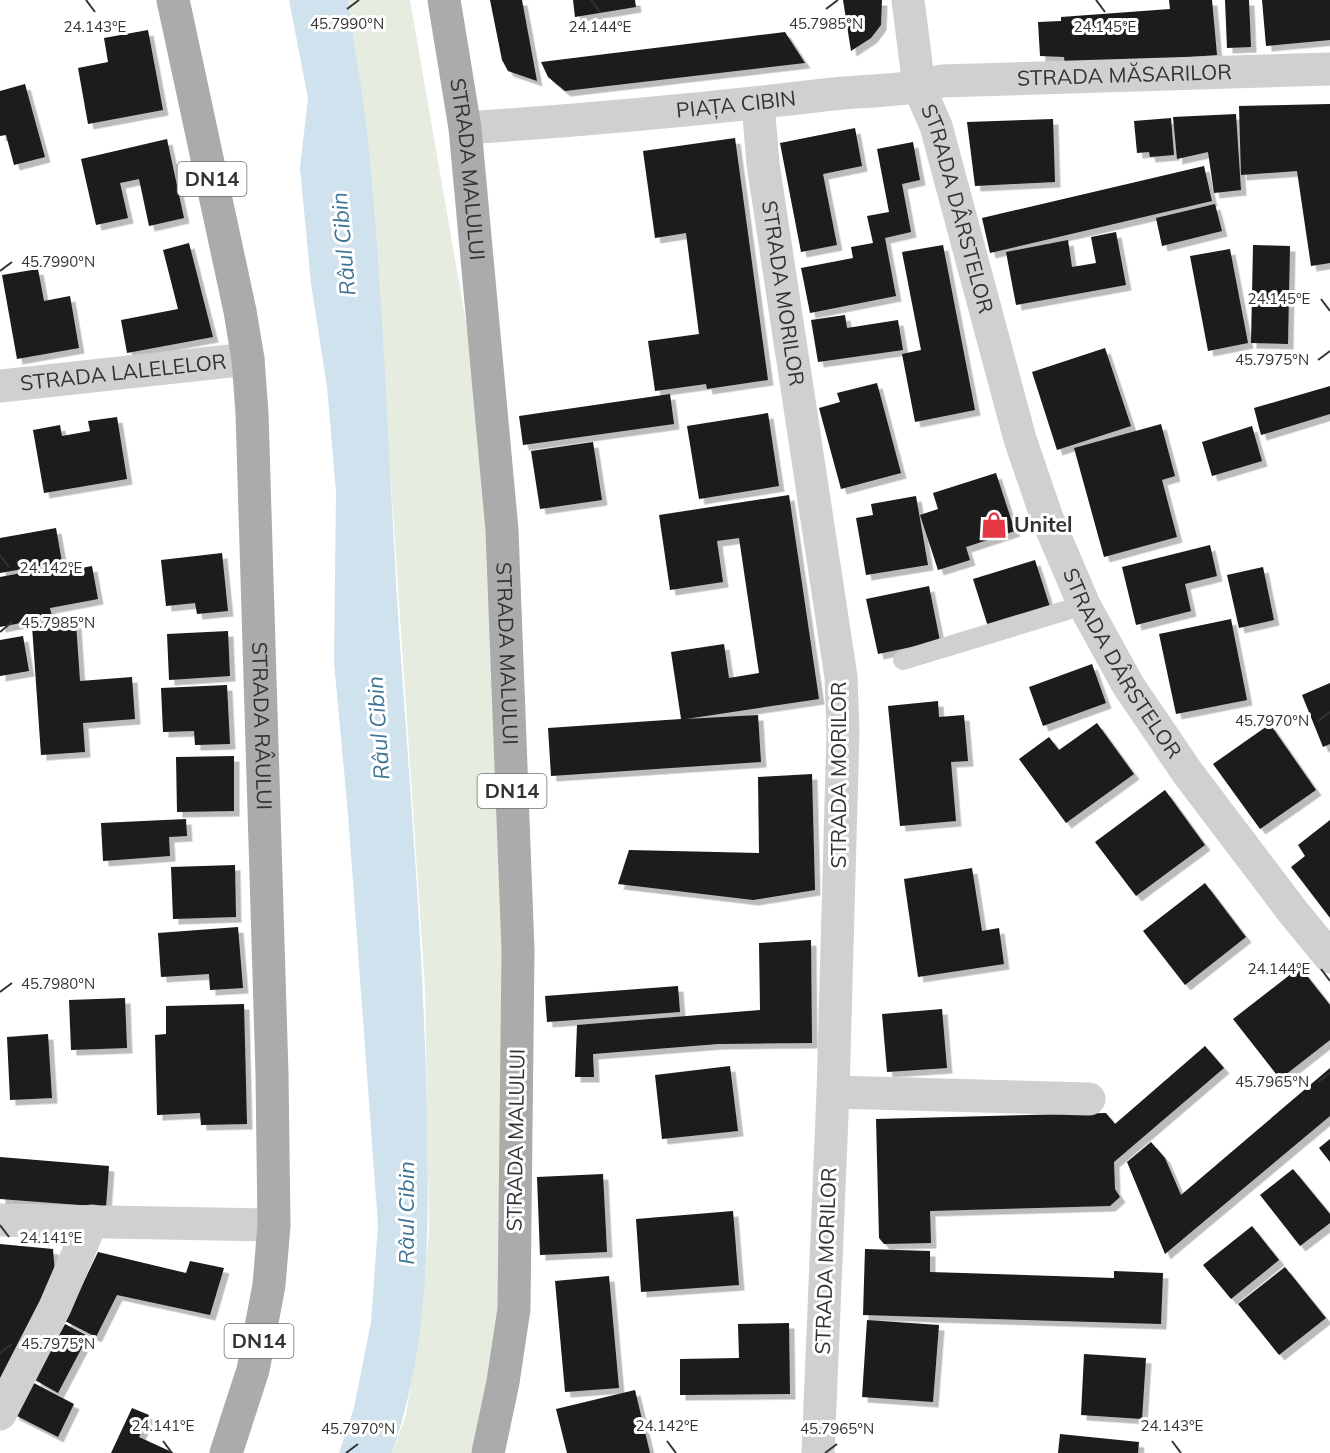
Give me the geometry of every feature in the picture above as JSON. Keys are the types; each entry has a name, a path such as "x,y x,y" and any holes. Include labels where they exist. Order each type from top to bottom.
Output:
{"main road":[{"name":"STRADA RÂULUI","path":"173,0 248,359 272,1074 274,1225 269,1285 253,1370 226,1453"},
{"name":"STRADA MALULUI","path":"444,0 465,128 502,530 518,950 514,1309 503,1382 488,1453"}],"street":[{"path":"908,0 919,87"},
{"name":"STRADA MĂSARILOR","path":"919,87 942,81 1330,69"},
{"name":"PIAȚA CIBIN","path":"465,128 565,122 758,103 841,92 919,87"},
{"name":"STRADA DÂRSTELOR","path":"919,87 936,126 1020,439 1047,518 1084,605 1128,685 1187,772 1330,957"},
{"name":"STRADA MORILOR","path":"758,103 763,164 841,677 843,731 833,1092 818,1453"},
{"name":"STRADA LALELELOR","path":"0,386 248,359"},
{"path":"833,1092 1089,1099"},
{"path":"0,1220 274,1225"},
{"path":"0,1414 55,1307 92,1221"}],"lane":[{"path":"903,660 1084,605"}],"shaded area":[{"path":"348,0 410,0 502,530 514,1309 488,1453 392,1453 406,1415 420,1327 429,1230 425,988 367,129"}],"water":[{"name":"Râul Cibin","path":"289,0 348,0 367,131 379,270 398,618 421,953 428,1155 427,1241 420,1327 414,1370 392,1453 339,1453 354,1408 371,1322 378,1225 348,814 334,662 336,492 327,387 311,283 300,168 308,98"}],"building":[{"path":"490,0 522,0 537,81 508,71 502,60"},
{"path":"573,0 635,0 636,7 575,17"},
{"path":"843,0 882,0 881,25 871,38 851,51"},
{"path":"1169,0 1212,0 1217,55 1065,66 1064,57 1040,56 1038,22 1061,21 1061,17 1170,9"},
{"path":"1225,0 1249,0 1251,47 1227,48"},
{"path":"1262,0 1330,0 1330,40 1266,46"},
{"path":"148,30 163,110 88,124 78,68 108,62 104,38"},
{"path":"785,32 805,63 565,91 548,77 541,62"},
{"path":"25,84 45,157 14,165 6,135 0,136 0,91"},
{"path":"1330,104 1330,263 1311,266 1297,171 1241,175 1239,106"},
{"path":"1236,114 1241,190 1214,193 1208,152 1177,159 1173,117"},
{"path":"1171,118 1174,155 1150,157 1149,152 1137,153 1134,121"},
{"path":"1053,119 1055,182 975,186 967,122"},
{"path":"855,128 862,166 823,174 837,245 801,252 780,143"},
{"path":"735,138 768,380 707,389 706,384 655,391 648,341 699,334 686,233 655,238 643,151"},
{"path":"167,139 184,218 149,226 139,179 120,183 128,218 96,225 81,159"},
{"path":"913,142 920,180 902,184 911,232 885,238 896,296 810,313 801,268 853,258 851,247 873,243 867,216 889,212 877,149"},
{"path":"1204,166 1212,201 990,253 982,218"},
{"path":"1215,204 1222,231 1162,246 1156,218"},
{"path":"1116,232 1126,285 1016,305 1006,252 1068,240 1072,267 1096,263 1091,237"},
{"path":"189,243 213,337 127,353 121,320 178,309 163,250"},
{"path":"943,245 975,410 915,422 902,354 921,350 902,252"},
{"path":"1253,245 1290,246 1288,344 1251,343"},
{"path":"1230,249 1248,343 1208,351 1190,256"},
{"path":"38,269 44,301 70,296 79,348 17,359 2,275"},
{"path":"845,315 847,328 898,320 903,350 818,362 811,320"},
{"path":"1105,348 1131,426 1057,450 1032,372"},
{"path":"877,383 901,473 841,489 819,408 840,402 837,393"},
{"path":"1330,386 1330,414 1261,435 1254,408"},
{"path":"670,394 674,424 523,445 519,416"},
{"path":"768,413 779,486 699,499 687,426"},
{"path":"117,417 127,479 44,493 33,430 60,425 62,436 90,431 88,421"},
{"path":"1161,424 1175,476 1162,480 1177,537 1104,557 1074,448"},
{"path":"1252,426 1262,461 1212,476 1202,442"},
{"path":"593,442 602,500 540,509 531,451"},
{"path":"996,473 1015,531 966,547 970,560 938,570 920,515 938,509 933,493"},
{"path":"789,495 819,699 686,719 758,715 761,762 551,776 548,728 681,719 671,652 724,644 729,678 759,673 739,538 717,541 723,582 670,590 659,515"},
{"path":"916,496 928,565 866,575 856,518 873,515 871,504"},
{"path":"56,528 62,562 0,573 0,538"},
{"path":"1210,545 1217,576 1185,584 1191,611 1136,625 1122,567"},
{"path":"222,553 228,611 197,614 195,603 166,606 161,560"},
{"path":"1035,560 1052,613 990,633 973,579"},
{"path":"92,566 98,599 50,608 52,617 0,627 0,577 43,569 44,575"},
{"path":"1263,567 1274,620 1239,628 1227,575"},
{"path":"929,586 940,641 878,654 866,599"},
{"path":"1231,619 1247,700 1176,714 1159,634"},
{"path":"76,623 80,681 132,677 135,719 83,723 85,752 41,755 32,626"},
{"path":"228,631 230,676 169,680 167,634"},
{"path":"23,636 29,671 0,676 0,640"},
{"path":"1092,664 1106,703 1043,726 1029,687"},
{"path":"1330,683 1330,744 1323,747 1302,695"},
{"path":"227,685 230,744 195,745 194,731 163,732 161,688"},
{"path":"938,701 939,717 964,715 968,761 951,762 956,821 900,826 888,706"},
{"path":"1097,723 1134,774 1066,823 1019,759 1049,737 1059,750"},
{"path":"1270,724 1316,790 1260,829 1213,764"},
{"path":"234,756 234,811 177,812 176,757"},
{"path":"812,774 815,890 753,900 618,884 629,850 759,853 758,777"},
{"path":"1165,790 1205,845 1136,896 1095,842"},
{"path":"186,819 187,836 169,837 170,856 103,861 101,823"},
{"path":"1330,820 1330,918 1291,867 1305,856 1298,845"},
{"path":"235,865 236,917 173,919 171,867"},
{"path":"972,868 982,931 999,928 1004,964 918,977 904,879"},
{"path":"1205,883 1246,937 1185,985 1143,931"},
{"path":"238,927 243,988 210,990 209,974 161,977 158,933"},
{"path":"811,940 812,1043 718,1044 593,1054 594,1077 575,1077 577,1025 760,1010 759,943"},
{"path":"1300,967 1330,1005 1330,1040 1280,1079 1233,1019"},
{"path":"678,986 680,1012 547,1022 545,996"},
{"path":"125,998 127,1048 71,1050 69,1000"},
{"path":"244,1004 247,1124 201,1125 200,1113 157,1115 155,1035 166,1034 166,1006"},
{"path":"942,1009 947,1068 887,1072 882,1014"},
{"path":"48,1034 52,1098 10,1100 7,1037"},
{"path":"1205,1046 1224,1068 1114,1162 1115,1189 1120,1197 1110,1206 930,1211 931,1243 884,1244 879,1238 876,1119 1106,1113 1115,1124"},
{"path":"730,1066 738,1131 662,1139 655,1075"},
{"path":"1330,1068 1330,1116 1165,1254 1127,1162 1151,1142 1165,1158 1181,1195"},
{"path":"1330,1139 1330,1162 1319,1148"},
{"path":"0,1157 109,1166 106,1207 0,1199"},
{"path":"1293,1169 1330,1214 1330,1223 1300,1246 1260,1195"},
{"path":"603,1174 607,1252 540,1255 537,1177"},
{"path":"733,1211 739,1285 641,1292 636,1219"},
{"path":"1252,1226 1279,1260 1231,1299 1203,1265"},
{"path":"0,1244 53,1249 56,1287 0,1400"},
{"path":"865,1249 930,1251 930,1272 1114,1278 1114,1271 1163,1273 1161,1324 863,1315"},
{"path":"98,1252 186,1273 190,1261 224,1268 210,1315 117,1295 96,1337 65,1321"},
{"path":"1285,1267 1326,1318 1279,1355 1238,1304"},
{"path":"609,1276 619,1388 565,1392 555,1281"},
{"path":"867,1320 939,1325 933,1402 862,1397"},
{"path":"789,1323 790,1394 680,1395 680,1359 739,1358 738,1324"},
{"path":"65,1324 88,1336 58,1393 35,1380"},
{"path":"1084,1354 1146,1358 1142,1419 1081,1415"},
{"path":"30,1381 74,1404 58,1437 13,1414"},
{"path":"635,1390 650,1453 567,1453 556,1409"},
{"path":"132,1408 149,1415 139,1437 174,1453 111,1453"},
{"path":"1060,1434 1139,1442 1138,1453 1058,1453"}],"place":[{"name":"Unitel","path":"994,525"}]}
